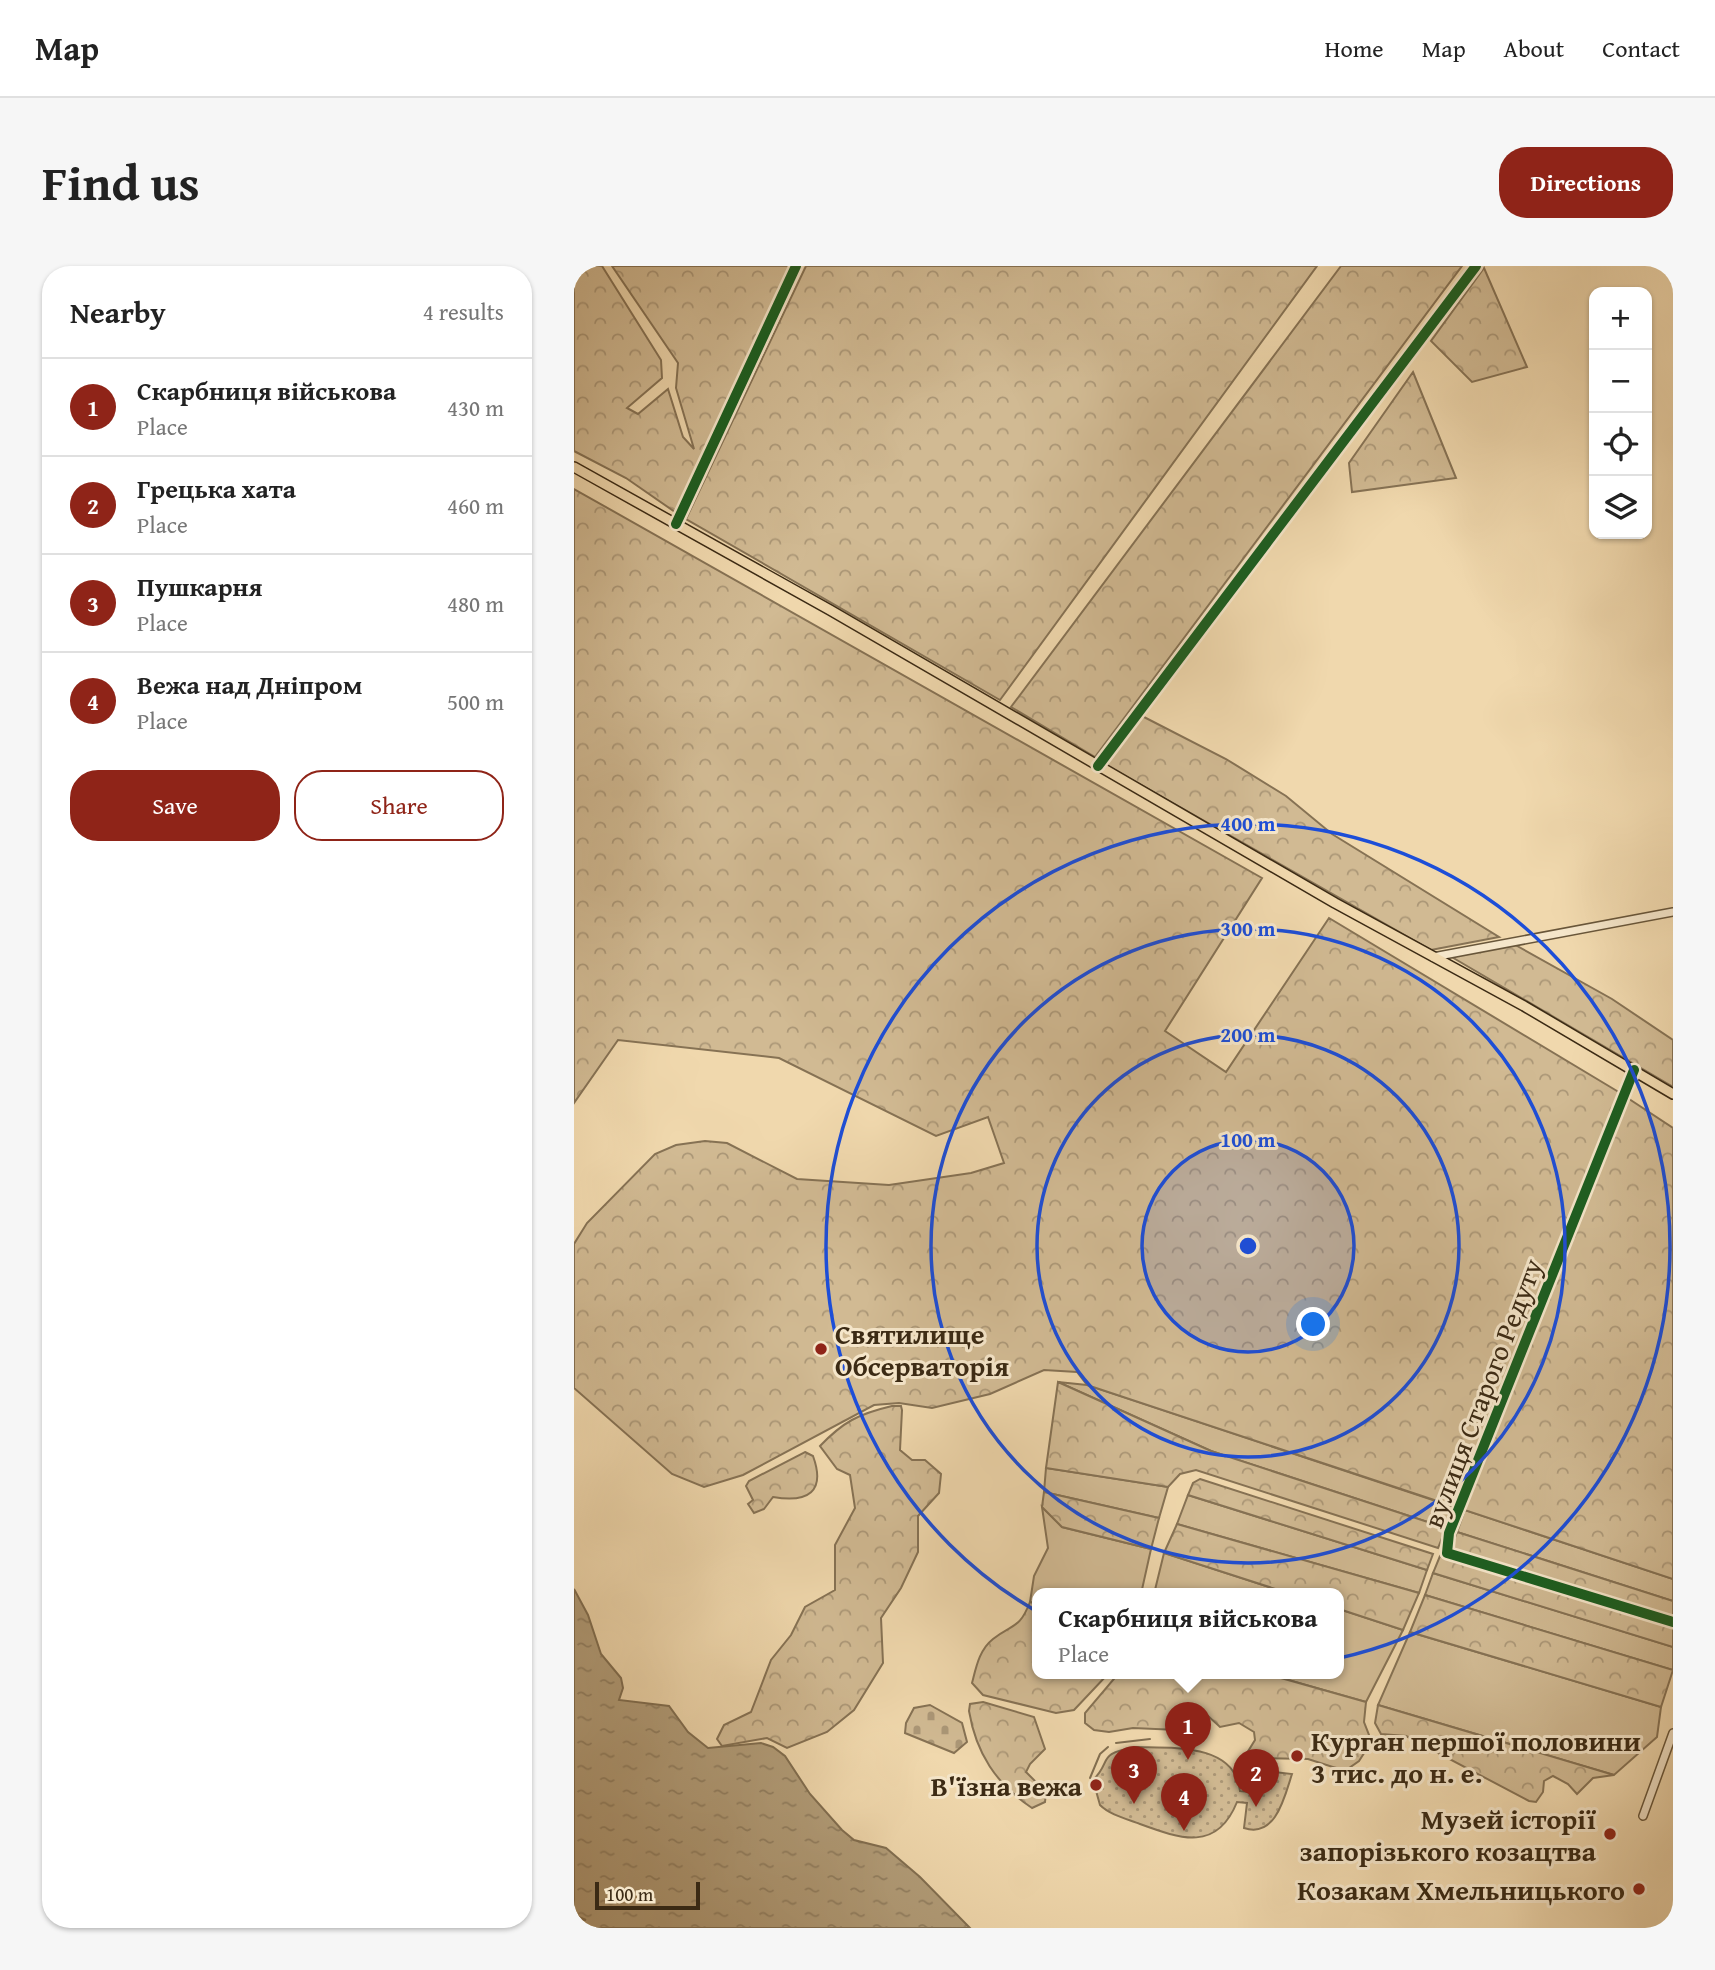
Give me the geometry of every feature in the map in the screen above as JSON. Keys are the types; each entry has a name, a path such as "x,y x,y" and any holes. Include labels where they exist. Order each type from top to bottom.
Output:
{"main road":[{"path":"574,467 1673,1094"}],"street":[{"path":"676,524 796,266"},
{"path":"1098,766 1476,266"},
{"path":"1432,957 1673,912"},
{"name":"вулиця Старого Редуту","path":"1634,1070 1449,1533 1447,1553 1673,1622"},
{"path":"1643,1816 1673,1732"}],"green space":[{"path":"574,266 602,266 661,360 662,378 627,408 638,414 668,389 683,437 694,449 676,388 678,363 612,266 791,266 675,512 626,478 574,451"},
{"path":"806,266 1317,266 1000,700 686,519"},
{"path":"1341,266 1462,266 1095,757 1011,707"},
{"path":"1484,268 1527,367 1472,382 1431,341"},
{"path":"1413,372 1456,478 1352,492 1349,463"},
{"path":"574,489 1262,878 1165,1031 1226,1072 1329,918 1617,1091 1673,1128 1673,1579 1087,1385 1077,1372 1044,1370 990,1394 932,1408 899,1403 874,1405 743,1475 704,1487 672,1474 574,1388 574,1244 587,1223 655,1154 676,1145 705,1141 727,1143 797,1179 889,1185 971,1173 1004,1163 988,1117 936,1136 779,1058 618,1040 574,1103"},
{"path":"1142,716 1226,759 1286,796 1332,834 1499,937 1431,950 1106,765"},
{"path":"1510,942 1612,999 1673,1040 1673,1087 1450,956"},
{"path":"1058,1382 1087,1385 1454,1507 1446,1528 1211,1451"},
{"path":"1058,1382 1211,1451 1446,1528 1438,1548 1196,1470 1180,1474 1168,1487 1046,1468"},
{"path":"892,1406 901,1406 902,1410 900,1450 912,1460 925,1460 941,1474 939,1493 918,1516 918,1552 901,1588 881,1618 883,1663 854,1710 827,1732 787,1748 767,1738 722,1746 717,1739 724,1725 751,1712 771,1660 791,1635 805,1607 835,1590 835,1545 855,1508 850,1475 837,1469 820,1446 852,1420"},
{"path":"805,1452 813,1456 816,1468 817,1478 811,1492 796,1498 773,1497 764,1509 754,1513 748,1504 753,1500 746,1486 749,1481"},
{"path":"1046,1468 1168,1487 1159,1518 1044,1492"},
{"path":"1200,1479 1433,1554 1427,1570 1188,1495 1193,1483"},
{"path":"1044,1492 1159,1518 1151,1549 1062,1527 1042,1507"},
{"path":"1188,1495 1427,1570 1419,1593 1177,1524"},
{"path":"1042,1507 1062,1527 1151,1549 1142,1588 1032,1588 1034,1576 1048,1548"},
{"path":"1465,1510 1673,1579 1673,1601 1457,1532"},
{"path":"1177,1524 1419,1593 1403,1630 1344,1611 1344,1588 1272,1588 1164,1553"},
{"path":"1457,1532 1673,1601 1673,1618 1450,1552"},
{"path":"1164,1553 1272,1588 1155,1588"},
{"path":"1440,1556 1673,1627 1673,1647 1433,1573"},
{"path":"1433,1573 1673,1647 1673,1670 1425,1595"},
{"path":"1425,1595 1673,1670 1661,1707 1410,1632"},
{"path":"1032,1603 1032,1679 1103,1679 1074,1710 1056,1713 983,1695 972,1683 984,1648 1019,1622"},
{"path":"1344,1611 1403,1630 1366,1702 1285,1679 1344,1679"},
{"path":"1410,1632 1661,1707 1657,1737 1614,1775 1378,1705"},
{"path":"1114,1679 1285,1679 1366,1702 1364,1722 1369,1735 1368,1747 1359,1761 1349,1768 1339,1769 1308,1759 1264,1758 1247,1753 1255,1740 1254,1732 1239,1723 1220,1727 1207,1715 1198,1716 1191,1724 1178,1730 1133,1728 1109,1732 1094,1730 1085,1723 1085,1713"},
{"path":"983,1702 1034,1717 1045,1749 1026,1772 1046,1792 1045,1802 1032,1808 1008,1789 990,1766 977,1740 969,1711 970,1704"},
{"path":"930,1705 962,1723 967,1742 954,1753 905,1733 906,1723 914,1708"},
{"path":"1378,1705 1614,1775 1593,1778 1577,1794 1568,1784 1553,1776 1544,1781 1543,1792 1536,1802 1529,1801 1406,1736 1381,1734 1375,1723"},
{"path":"1136,1747 1183,1749 1214,1756 1227,1764 1236,1775 1240,1791 1250,1792 1254,1772 1258,1770 1292,1774 1277,1813 1264,1827 1255,1830 1244,1828 1247,1803 1237,1802 1229,1818 1219,1829 1208,1835 1183,1837 1119,1816 1100,1805 1093,1780 1115,1752"}],"water":[{"path":"574,1589 588,1615 601,1654 621,1678 623,1688 619,1700 669,1706 688,1732 708,1748 761,1743 773,1747 785,1756 810,1794 842,1830 854,1840 886,1848 920,1877 970,1928 574,1928 574,1919 586,1920 574,1915"}],"waterway":[{"path":"1116,1743 1150,1739"},
{"path":"1090,1778 1100,1754 1108,1747"}],"cycle path":[{"path":"676,524 796,266"},
{"path":"1098,766 1476,266"},
{"path":"1634,1070 1449,1533 1447,1553 1673,1622"}],"place":[{"name":"Святилище Обсерваторія","path":"821,1349"},
{"name":"Курган першої половини 3 тис. до н. е.","path":"1297,1756"},
{"name":"Скарбниця військова","path":"1188,1760"},
{"name":"В'їзна вежа","path":"1096,1785"},
{"name":"Пушкарня","path":"1134,1804"},
{"name":"Грецька хата","path":"1256,1807"},
{"name":"Вежа над Дніпром","path":"1184,1831"},
{"name":"Музей історії запорізького козацтва","path":"1610,1834"},
{"name":"Козакам Хмельницького","path":"1639,1889"}]}
